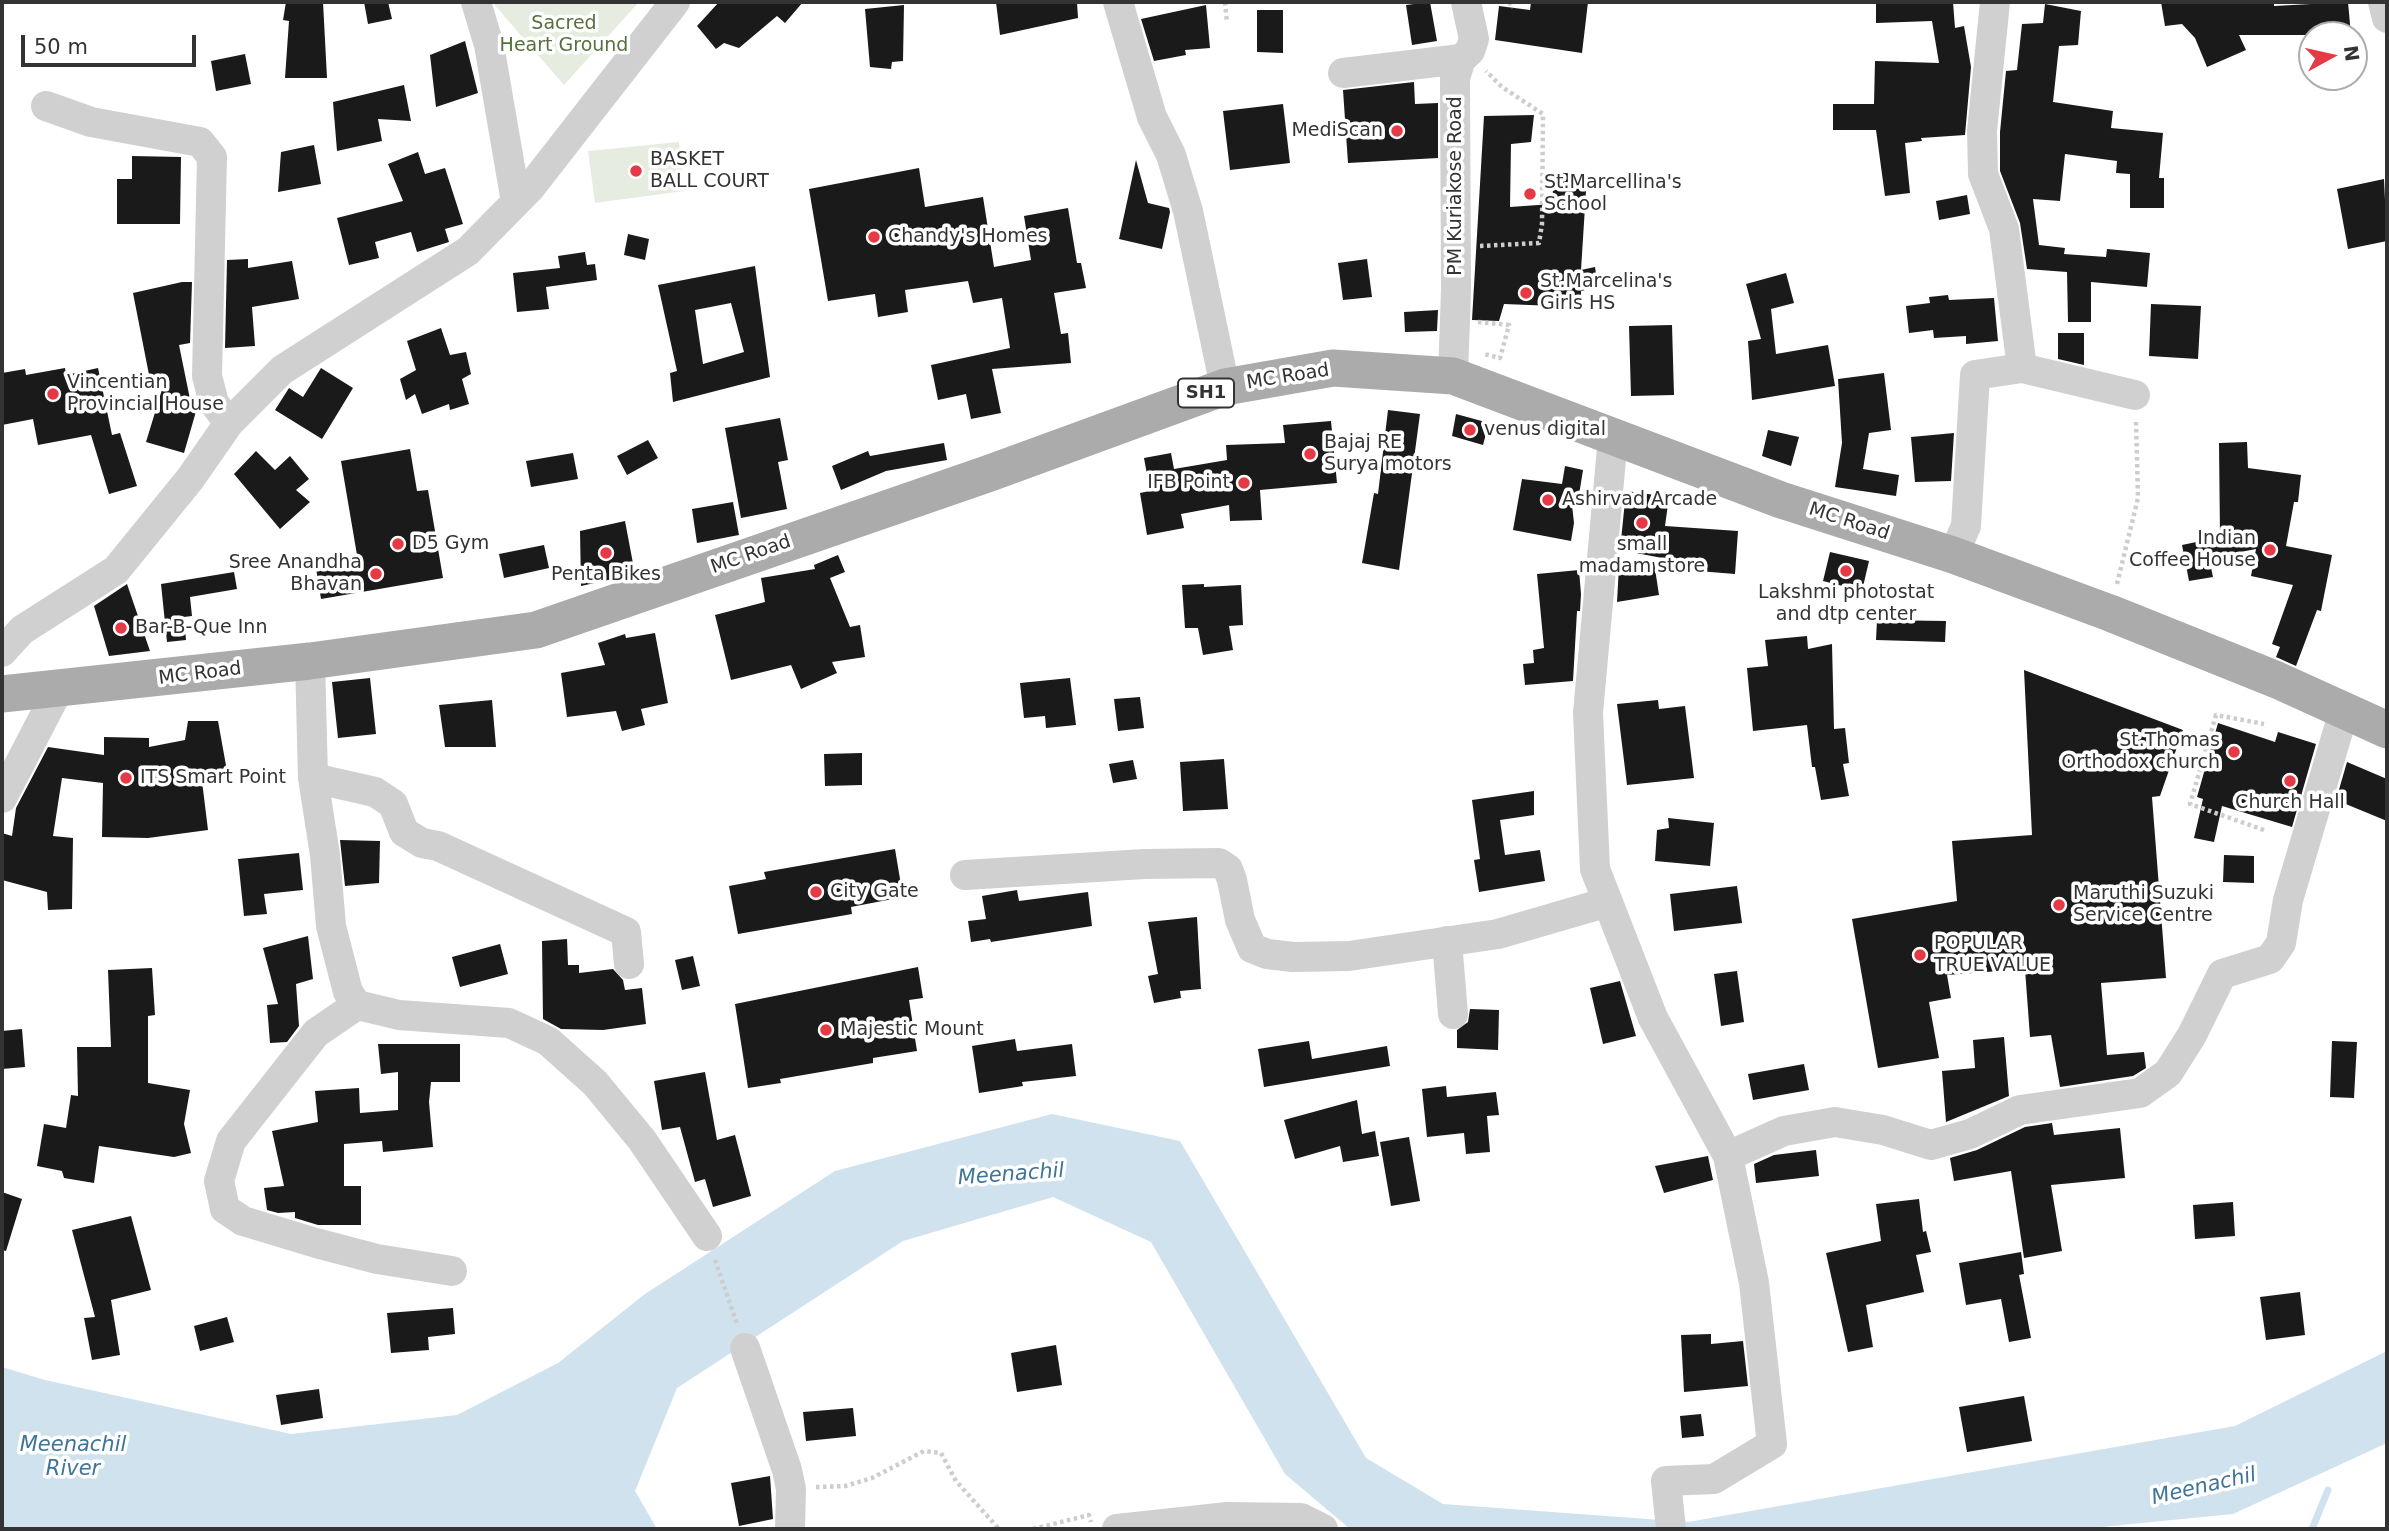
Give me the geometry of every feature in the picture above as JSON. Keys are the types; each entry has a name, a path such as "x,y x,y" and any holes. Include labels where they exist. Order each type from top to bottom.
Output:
{"main road":[{"name":"MC Road","path":"2,694 310,661 536,630 990,473 1225,387 1333,368 1453,376 1781,500 1953,555 2110,613 2387,730"}],"street":[{"path":"475,2 489,45 516,202"},
{"path":"2,652 22,630 116,570 190,479 229,423 282,370 468,251 516,202 675,2"},
{"path":"1118,2 1152,117 1171,155 1188,211 1225,387"},
{"name":"PM Kuriakose Road","path":"1453,376 1456,290 1455,78 1474,59 1471,51 1474,39 1466,2"},
{"path":"1995,2 1982,131 1983,174 2004,229 2021,368"},
{"path":"2383,2 2387,18"},
{"path":"1343,73 1474,59"},
{"path":"46,106 91,122 201,142 212,157 207,376 215,404 229,423"},
{"path":"1953,555 1966,526 1975,375 2021,368 2135,395"},
{"path":"1613,437 1588,713 1595,869 1653,1018 1728,1156 1754,1283 1772,1444 1714,1479 1666,1482 1670,1515"},
{"path":"310,661 313,778 325,855 331,926 348,992 357,1005 399,1015 509,1023 548,1041 595,1083 642,1140 707,1236"},
{"path":"2,798 58,690"},
{"path":"1728,1156 1784,1131 1835,1122 1883,1130 1931,1145 1970,1135 2020,1110 2140,1093 2168,1073 2192,1035 2222,974 2270,959 2281,943 2288,900 2344,710"},
{"path":"313,778 375,792 393,804 404,832 422,843 438,846 626,932 629,964"},
{"path":"965,876 1145,864 1219,863 1228,869 1248,941 1252,948 1267,954 1349,956 1498,934 1608,902"},
{"path":"1447,941 1453,1014"},
{"path":"357,1005 316,1033 231,1141 219,1181 225,1209 243,1221 328,1246 377,1259 452,1271"},
{"path":"745,1348 787,1470 791,1489 790,1529"},
{"path":"1117,1529 1228,1517 1301,1518 1323,1529"}],"path":[{"path":"1225,2 1227,23"},
{"path":"1509,2 1513,8"},
{"path":"1473,246 1539,243 1545,120 1543,114 1502,87 1474,59"},
{"path":"1468,321 1508,325 1500,358"},
{"path":"2110,613 2138,498 2135,395"},
{"path":"2263,830 2190,804 2216,715 2264,724"},
{"path":"707,1236 745,1348"},
{"path":"791,1489 845,1486 872,1479 924,1451 941,1453 956,1481 999,1529"},
{"path":"1033,1529 1089,1515 1093,1529"}],"green space":[{"name":"Sacred Heart Ground","path":"492,2 639,2 564,85"},
{"name":"BASKET BALL COURT","path":"679,142 684,191 595,203 588,151"}],"water":[{"path":"1052,1114 1180,1141 1366,1458 1443,1504 1688,1522 2235,1426 2387,1351 2387,1443 2233,1514 2081,1529 1350,1529 1285,1474 1151,1242 1053,1197 903,1241 677,1388 635,1491 657,1529 2,1529 2,1367 45,1380 291,1434 457,1415 558,1363 645,1294 835,1171"}],"building":[{"path":"286,2 323,2 327,78 285,78 289,21 283,20"},
{"path":"364,2 388,2 392,19 368,24"},
{"path":"719,2 803,2 785,23 777,16 739,48 724,43 716,49 697,26"},
{"path":"996,2 1077,2 1078,18 1000,35"},
{"path":"1430,2 1437,41 1412,45 1406,5"},
{"path":"1531,2 1588,2 1582,53 1495,40 1499,6 1530,10"},
{"path":"1876,2 1953,2 1955,28 1964,26 1971,67 1965,135 1921,138 1922,141 1905,143 1910,193 1885,196 1876,130 1833,130 1833,104 1874,104 1875,61 1939,63 1932,21 1876,23"},
{"path":"2161,2 2274,2 2274,6 2348,2 2350,21 2298,21 2298,35 2239,35 2246,50 2207,67 2195,38 2182,24 2165,26"},
{"path":"2045,4 2081,11 2078,45 2059,46 2053,102 2113,111 2111,128 2163,133 2159,178 2164,178 2164,208 2130,208 2130,174 2116,173 2117,161 2065,154 2060,201 2033,199 2039,245 2065,248 2064,254 2106,257 2107,249 2150,253 2147,287 2091,282 2091,322 2068,322 2067,272 2027,269 2020,223 2000,171 2000,132 2006,71 2017,70 2022,24 2043,23"},
{"path":"904,5 903,61 892,62 891,69 870,67 865,9"},
{"path":"1206,5 1210,48 1185,50 1186,55 1154,61 1141,19"},
{"path":"1257,10 1283,10 1283,53 1257,52"},
{"path":"465,41 478,93 436,107 430,55"},
{"path":"245,54 251,84 216,91 211,61"},
{"name":"MediScan","path":"1414,82 1415,104 1438,103 1438,158 1348,163 1343,90"},
{"path":"404,85 411,121 378,119 382,141 337,151 333,102"},
{"path":"1283,104 1290,163 1230,170 1223,111"},
{"path":"1534,115 1531,142 1511,144 1510,207 1552,204 1554,172 1587,175 1581,270 1595,267 1598,287 1581,291 1581,307 1504,304 1499,321 1472,320 1484,116"},
{"path":"314,145 321,184 278,192 281,152"},
{"path":"418,152 425,174 445,168 463,224 445,229 449,242 417,252 411,232 375,242 379,258 349,265 337,218 403,201 388,164"},
{"path":"132,156 181,157 180,224 117,224 117,179 132,179"},
{"path":"1136,160 1148,203 1169,208 1162,249 1119,239"},
{"path":"919,168 925,207 983,197 994,267 1031,260 1024,216 1068,208 1077,263 1081,263 1086,288 1054,293 1061,334 1068,333 1071,363 992,369 1001,413 971,419 966,394 938,400 931,365 1010,348 1002,298 973,303 968,281 905,290 908,312 878,317 875,294 828,301 809,189"},
{"path":"2384,179 2387,241 2348,249 2337,189"},
{"path":"1967,195 1970,214 1939,220 1936,201"},
{"path":"628,234 649,239 645,260 624,255"},
{"path":"585,252 587,265 595,264 597,280 546,287 549,309 517,312 513,273 560,268 558,256"},
{"path":"248,259 248,268 292,261 299,299 252,307 255,346 225,348 227,260"},
{"path":"1367,259 1372,297 1343,300 1338,263"},
{"path":"755,266 770,377 673,402 670,373 677,371 658,285","holes":["731,303 744,352 703,364 695,310"]},
{"path":"1786,273 1794,303 1771,309 1776,354 1828,345 1835,386 1752,400 1748,341 1761,339 1746,284"},
{"path":"192,282 190,343 179,345 191,404 197,408 184,453 146,442 164,383 151,385 133,293"},
{"path":"1948,295 1949,300 1994,298 1998,341 1966,344 1966,336 1934,338 1933,330 1909,333 1906,306 1930,303 1929,297"},
{"path":"2151,304 2201,306 2198,359 2149,356"},
{"path":"1438,310 1437,331 1405,332 1404,312"},
{"path":"1672,325 1674,395 1631,396 1629,326"},
{"path":"441,328 450,355 466,352 471,374 462,379 469,404 450,410 449,404 422,414 415,394 406,400 400,379 416,370 407,341"},
{"path":"2058,333 2084,333 2084,365 2058,359"},
{"name":"Vincentian Provincial House","path":"65,368 66,375 98,368 112,435 120,433 137,486 109,494 91,435 38,445 33,419 2,425 2,373 25,369 26,375"},
{"path":"321,368 353,388 322,439 275,410 289,388 303,397"},
{"path":"1884,373 1891,430 1869,433 1863,469 1899,475 1896,496 1835,487 1842,443 1838,379"},
{"path":"1388,410 1420,414 1399,570 1362,563 1374,493 1378,494"},
{"name":"venus digital","path":"1456,414 1489,423 1483,445 1452,436"},
{"path":"780,418 788,460 778,462 787,509 741,518 725,428"},
{"path":"1331,421 1337,483 1260,490 1262,520 1230,521 1229,505 1181,514 1184,528 1147,535 1140,493 1150,491 1144,458 1171,453 1174,469 1227,460 1226,445 1285,443 1283,425"},
{"path":"1768,430 1799,437 1791,466 1762,456"},
{"path":"1954,433 1951,481 1915,482 1911,437"},
{"path":"648,440 658,458 627,475 617,456"},
{"path":"2247,442 2248,468 2301,475 2298,502 2294,502 2286,546 2332,555 2321,611 2317,610 2296,666 2276,657 2280,647 2272,644 2293,585 2251,576 2256,549 2209,558 2213,577 2189,581 2182,545 2220,537 2219,443"},
{"path":"944,443 947,460 886,471 841,490 832,466 868,451 870,456"},
{"path":"410,449 417,491 428,490 443,578 321,599 315,562 357,555 341,461"},
{"path":"256,451 275,470 290,456 309,479 296,490 310,502 280,529 234,474"},
{"path":"573,453 578,479 531,487 526,461"},
{"name":"Ashirvad Arcade","path":"1565,466 1583,470 1579,495 1571,496 1574,523 1571,541 1513,530 1522,479 1562,484"},
{"path":"1626,491 1669,497 1665,526 1738,531 1735,574 1673,569 1673,560 1620,550"},
{"path":"733,502 739,535 697,543 692,509"},
{"name":"Penta Bikes","path":"625,521 635,574 581,586 580,531"},
{"path":"544,545 549,568 504,578 499,554"},
{"name":"Lakshmi photostat and dtp center","path":"1830,552 1869,561 1862,591 1823,581"},
{"path":"838,555 845,572 830,578 850,627 860,625 865,657 832,662 837,673 801,689 791,665 731,680 715,615 765,602 761,578 815,569 814,565"},
{"path":"1654,562 1659,595 1617,602 1619,566"},
{"path":"1579,570 1581,594 1580,611 1577,611 1573,681 1525,685 1523,664 1534,663 1533,650 1544,648 1537,574"},
{"path":"234,572 237,589 190,597 192,616 184,617 186,640 167,642 161,584"},
{"name":"Bar-B-Que Inn","path":"127,584 150,651 109,656 94,606"},
{"path":"1204,584 1204,587 1241,585 1243,625 1229,626 1233,650 1203,655 1198,628 1185,628 1182,585"},
{"path":"1877,620 1946,621 1945,642 1876,640"},
{"path":"655,633 668,703 641,709 645,725 622,731 616,711 567,717 561,673 605,665 598,643 625,634 626,638"},
{"path":"1807,636 1808,649 1832,644 1834,729 1845,728 1849,763 1843,764 1849,796 1821,800 1815,767 1812,767 1807,725 1753,731 1747,668 1768,666 1765,640"},
{"path":"2024,670 2183,730 2160,796 2152,797 2166,978 2101,983 2107,1055 2144,1052 2146,1068 2133,1076 2060,1087 2051,1035 2030,1037 2025,969 1947,975 1951,998 1929,1002 1939,1058 1878,1068 1852,919 1957,901 1952,841 2032,835"},
{"path":"370,678 376,734 338,738 332,682"},
{"path":"1070,678 1076,725 1046,728 1045,716 1024,718 1020,683"},
{"path":"1140,697 1144,728 1118,731 1114,699"},
{"path":"492,700 496,747 445,747 439,705"},
{"path":"1658,700 1659,709 1685,706 1694,778 1627,785 1617,704"},
{"path":"188,721 218,721 227,771 201,773 208,830 148,838 102,837 103,783 62,778 53,836 73,838 72,909 48,910 47,892 2,880 2,833 12,836 16,808 48,747 104,755 104,737 149,738 149,747 185,740"},
{"path":"2218,723 2275,742 2278,732 2316,744 2292,827 2222,806 2214,842 2194,838 2203,799 2197,797"},
{"path":"862,753 862,785 825,786 824,754"},
{"path":"1224,759 1228,809 1183,811 1180,762"},
{"path":"1133,760 1137,779 1113,783 1109,764"},
{"path":"2347,762 2387,779 2387,821 2336,800"},
{"path":"1534,791 1534,815 1500,820 1505,855 1540,850 1545,881 1479,892 1474,860 1480,859 1472,800"},
{"path":"1668,818 1714,823 1710,866 1655,861 1657,830 1669,828"},
{"path":"340,840 380,841 379,883 345,886"},
{"name":"City Gate","path":"895,849 903,897 851,907 852,914 738,934 729,886 766,879 764,872"},
{"path":"299,853 303,890 264,894 267,914 244,916 238,859"},
{"path":"2224,855 2254,856 2254,883 2223,882"},
{"path":"1737,886 1742,923 1674,931 1670,894"},
{"path":"1017,890 1019,901 1088,892 1092,926 991,942 990,939 971,942 968,921 986,919 982,896"},
{"path":"1197,917 1201,989 1180,991 1181,998 1154,1003 1148,976 1158,974 1148,922"},
{"path":"308,936 313,979 296,984 299,1026 287,1042 270,1043 267,1005 278,1004 263,948"},
{"path":"567,939 568,965 579,965 579,973 613,969 623,980 625,990 642,988 646,1024 603,1030 561,1029 543,1019 542,941"},
{"path":"500,944 508,974 460,987 452,957"},
{"path":"693,956 700,986 682,990 675,960"},
{"name":"Majestic Mount","path":"918,967 923,998 909,1000 917,1051 873,1058 873,1063 780,1079 781,1083 748,1088 735,1004"},
{"path":"152,968 155,1015 148,1016 148,1083 190,1090 184,1124 191,1153 174,1157 99,1146 94,1183 64,1178 62,1171 37,1166 44,1124 66,1128 71,1095 78,1096 77,1047 111,1047 108,970"},
{"path":"1737,971 1744,1022 1721,1026 1714,974"},
{"path":"1620,981 1636,1036 1603,1044 1590,988"},
{"path":"1470,1009 1499,1010 1498,1050 1457,1048 1457,1030 1468,1022"},
{"path":"22,1029 25,1067 2,1069 2,1031"},
{"path":"2004,1037 2009,1096 1946,1122 1942,1071 1975,1068 1973,1040"},
{"path":"1015,1039 1017,1051 1072,1044 1076,1076 1022,1082 1023,1086 979,1093 972,1046"},
{"path":"1309,1041 1312,1059 1387,1046 1390,1066 1264,1087 1258,1049"},
{"path":"2332,1041 2357,1042 2354,1098 2330,1097"},
{"path":"378,1044 460,1044 460,1082 431,1082 429,1102 433,1147 383,1152 382,1141 344,1144 344,1186 361,1186 361,1225 318,1225 295,1218 295,1212 278,1213 267,1210 264,1188 284,1186 272,1131 318,1122 315,1091 359,1088 360,1113 398,1110 398,1072 381,1074"},
{"path":"1804,1064 1809,1090 1753,1100 1748,1074"},
{"path":"705,1072 717,1140 735,1135 751,1196 713,1207 705,1179 695,1182 680,1127 662,1130 654,1081"},
{"path":"1446,1086 1447,1097 1496,1092 1499,1115 1487,1116 1490,1152 1466,1154 1464,1133 1427,1137 1422,1089"},
{"path":"1357,1100 1362,1134 1375,1131 1379,1156 1343,1162 1340,1146 1295,1159 1284,1120"},
{"path":"2052,1123 2054,1135 2120,1128 2125,1178 2051,1185 2062,1251 2024,1258 2011,1171 1954,1181 1950,1158 1977,1150 2025,1127"},
{"path":"1409,1137 1420,1201 1391,1206 1380,1142"},
{"path":"1816,1150 1819,1176 1756,1183 1754,1164 1774,1155"},
{"path":"1708,1156 1713,1180 1664,1193 1655,1166"},
{"path":"2,1192 22,1199 6,1251 2,1250"},
{"path":"1919,1199 1923,1232 1926,1231 1931,1252 1916,1255 1924,1292 1866,1305 1873,1347 1848,1352 1826,1253 1881,1241 1876,1204"},
{"path":"2233,1202 2235,1236 2195,1239 2193,1205"},
{"path":"131,1216 151,1290 111,1300 120,1355 92,1360 84,1318 95,1317 72,1230"},
{"path":"2021,1252 2024,1274 2019,1275 2031,1338 2009,1342 2001,1299 1966,1305 1959,1263"},
{"path":"2300,1292 2305,1335 2266,1340 2260,1297"},
{"path":"453,1308 455,1334 428,1337 429,1350 391,1353 387,1313"},
{"path":"227,1317 234,1342 200,1351 194,1326"},
{"path":"1711,1334 1711,1344 1743,1341 1748,1386 1684,1392 1681,1335"},
{"path":"1056,1345 1062,1385 1017,1392 1011,1353"},
{"path":"319,1389 323,1418 281,1425 276,1395"},
{"path":"2024,1396 2032,1441 1967,1452 1959,1407"},
{"path":"853,1408 856,1436 806,1441 803,1412"},
{"path":"1701,1414 1704,1436 1682,1438 1680,1416"},
{"path":"770,1476 773,1519 739,1526 731,1483"}],"waterway":[{"path":"2312,1529 2328,1490"}],"place":[{"name":"MediScan","path":"1397,131"},
{"name":"BASKET BALL COURT","path":"636,171"},
{"name":"St.Marcellina's School","path":"1530,194"},
{"name":"Chandy's Homes","path":"874,237"},
{"name":"St.Marcelina's Girls HS","path":"1526,293"},
{"name":"Vincentian Provincial House","path":"53,394"},
{"name":"venus digital","path":"1470,430"},
{"name":"Bajaj RE Surya motors","path":"1310,454"},
{"name":"IFB Point","path":"1244,483"},
{"name":"Ashirvad Arcade","path":"1548,500"},
{"name":"small madam store","path":"1642,523"},
{"name":"D5 Gym","path":"398,544"},
{"name":"Indian Coffee House","path":"2270,550"},
{"name":"Penta Bikes","path":"606,553"},
{"name":"Lakshmi photostat and dtp center","path":"1846,571"},
{"name":"Sree Anandha Bhavan","path":"376,574"},
{"name":"Bar-B-Que Inn","path":"121,628"},
{"name":"St.Thomas Orthodox church","path":"2234,752"},
{"name":"ITS Smart Point","path":"126,778"},
{"name":"Church Hall","path":"2290,781"},
{"name":"City Gate","path":"816,892"},
{"name":"Maruthi Suzuki Service Centre","path":"2059,905"},
{"name":"POPULAR TRUE VALUE","path":"1920,955"},
{"name":"Majestic Mount","path":"826,1030"}],"water label":[{"name":"Meenachil","path":"1011,1175"},
{"name":"Meenachil River","path":"73,1458"},
{"name":"Meenachil","path":"2204,1487"}]}
